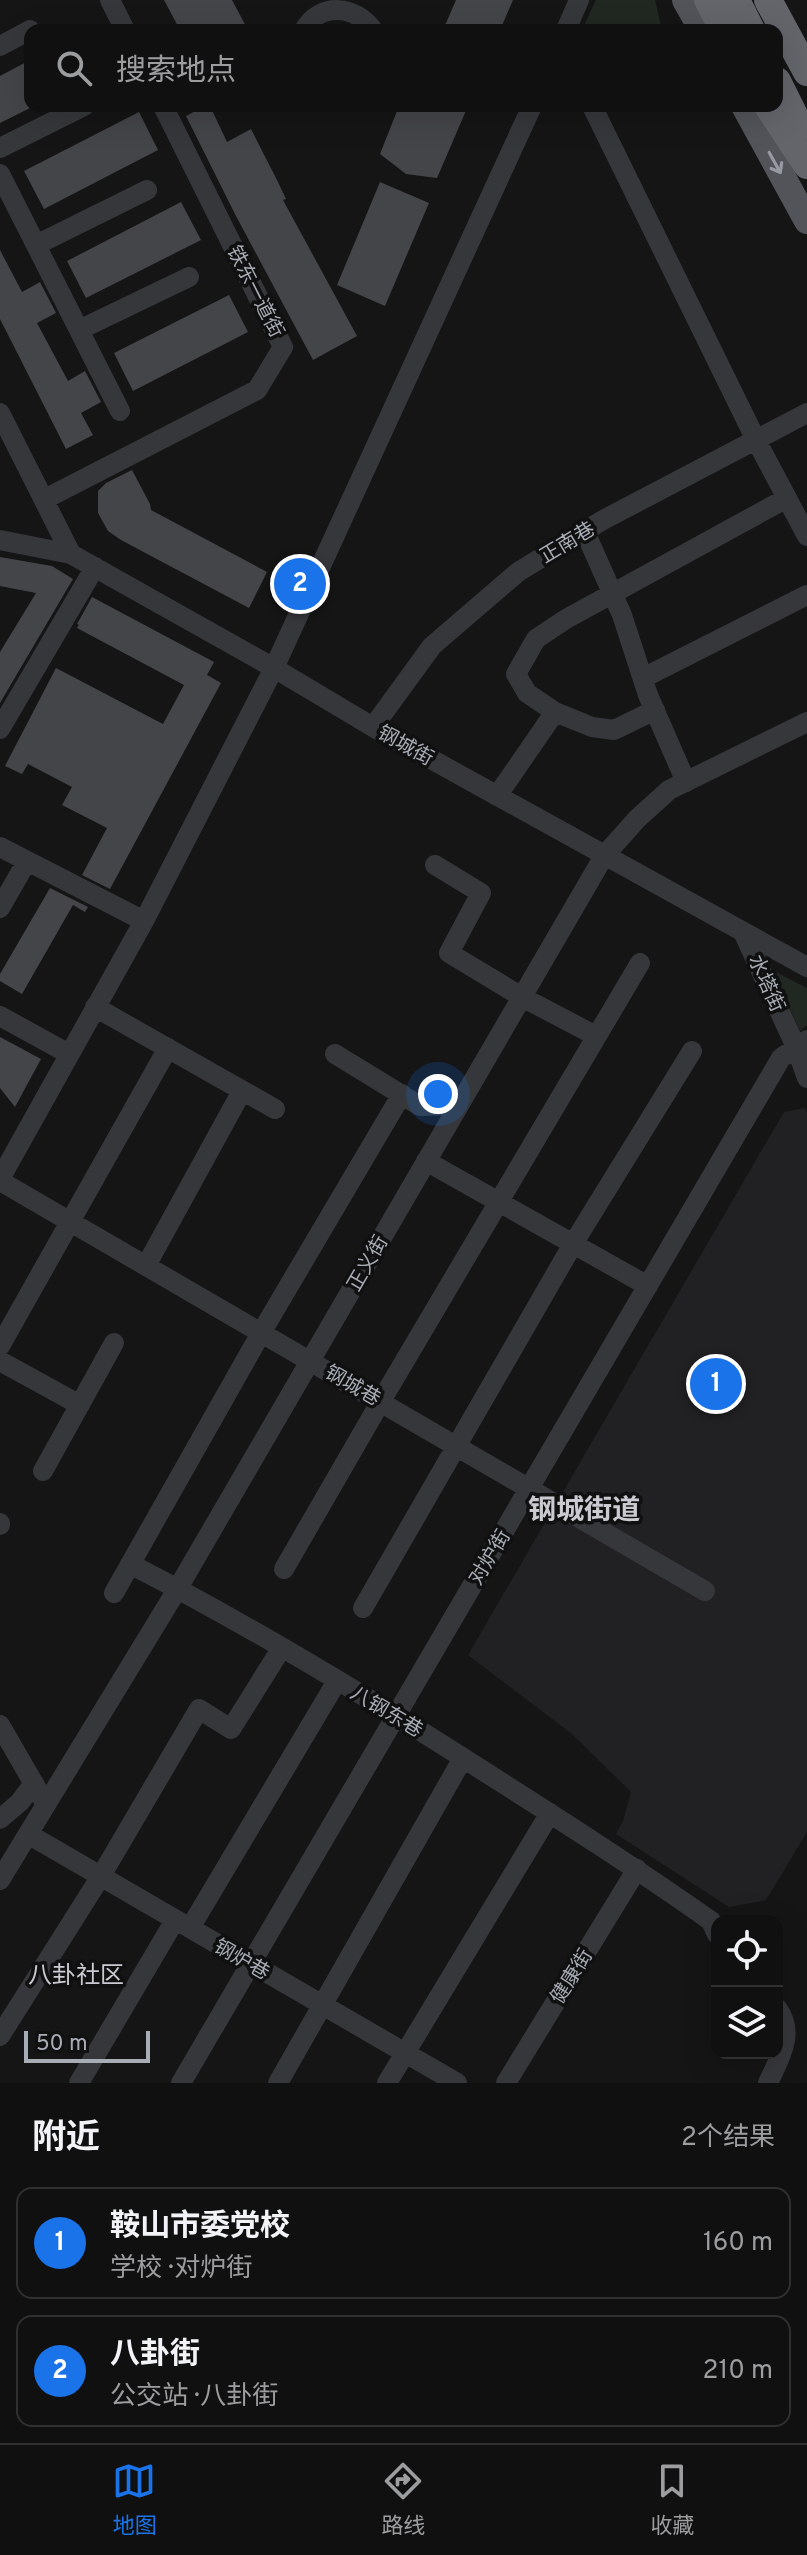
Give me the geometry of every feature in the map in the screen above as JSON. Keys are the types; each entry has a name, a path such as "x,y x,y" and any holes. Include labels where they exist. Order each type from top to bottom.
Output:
{"highway":[{"path":"708,0 721,24"},
{"path":"736,0 748,24"},
{"path":"768,0 782,24"},
{"path":"781,0 807,69"},
{"path":"783,27 807,69"},
{"path":"783,93 807,141"},
{"path":"772,112 807,165"}],"main road":[{"path":"685,0 699,24"},
{"path":"747,112 807,221"}],"street":[{"path":"110,0 122,24"},
{"path":"569,24 579,0"},
{"path":"307,24 316,16 340,9 352,12 368,24"},
{"path":"0,46 24,33"},
{"path":"0,148 72,112"},
{"name":"铁东一道街","path":"45,499 257,390 283,347 166,112"},
{"path":"0,1180 144,921 274,668 529,112"},
{"path":"595,112 756,440 807,536"},
{"path":"0,174 120,411"},
{"path":"36,245 147,190"},
{"path":"79,330 189,277"},
{"path":"0,413 71,554"},
{"name":"正南巷","path":"373,727 432,646 518,572 585,532 807,413"},
{"path":"655,710 614,730 592,727 555,712 527,693 516,674 536,639 566,619 787,498"},
{"path":"585,532 622,615 655,710 686,782"},
{"name":"钢城街","path":"0,540 71,554 373,727 807,967"},
{"path":"0,729 95,567"},
{"path":"643,678 807,595"},
{"path":"497,796 555,712"},
{"name":"正义街","path":"0,1880 178,1588 604,856 669,790 807,722"},
{"path":"0,847 144,921"},
{"path":"0,908 27,861"},
{"path":"435,865 481,893 449,953 522,997 596,1036"},
{"name":"水塔街","path":"744,934 801,1044 807,1078"},
{"path":"284,1569 640,963"},
{"path":"95,1007 275,1109"},
{"path":"0,1016 69,1054"},
{"name":"对炉街","path":"181,2083 781,1058 801,1044"},
{"path":"0,1346 168,1048"},
{"path":"363,1608 573,1244 692,1051"},
{"path":"335,1054 420,1106 457,1105"},
{"path":"147,1264 242,1091"},
{"path":"114,1593 261,1333 402,1094"},
{"path":"426,1161 648,1286"},
{"name":"钢城巷","path":"0,1180 705,1591"},
{"path":"43,1471 114,1343"},
{"path":"0,1361 80,1405"},
{"name":"八钢东巷","path":"130,1564 178,1588 396,1715 637,1869 711,1921"},
{"path":"0,2036 101,1876 199,1709 231,1729 281,1649"},
{"path":"79,2083 337,1681"},
{"path":"0,1725 45,1803"},
{"path":"278,2083 463,1758"},
{"path":"0,1819 20,1802 34,1783"},
{"path":"387,2083 550,1813"},
{"name":"钢炉巷","path":"28,1834 457,2083"},
{"name":"健康街","path":"506,2083 637,1869"},
{"path":"783,2016 787,2042 783,2051"},
{"path":"768,2083 779,2059"}],"shaded area":[{"path":"596,0 655,0 661,24 585,24"},
{"path":"772,970 807,988 807,1025 800,1031"},
{"path":"805,1108 807,1832 766,1900 729,1907 616,1834 631,1792 572,1734 468,1655 784,1112"}],"building":[{"path":"164,0 232,0 245,24 177,24"},
{"path":"456,0 513,0 503,24 446,24"},
{"path":"24,63 24,111 0,123 0,76"},
{"path":"139,112 158,150 44,209 24,171"},
{"path":"194,112 213,112 227,142 251,129 286,199 283,200 357,336 313,360 186,116"},
{"path":"397,112 465,112 437,178 406,174 380,154"},
{"path":"380,182 429,203 385,306 337,285"},
{"path":"181,202 201,240 86,298 67,261"},
{"path":"0,250 22,292 40,282 56,313 37,323 68,381 85,371 101,402 81,413 93,435 66,449 0,319"},
{"path":"229,295 248,332 133,391 114,353"},
{"path":"132,470 151,510 267,572 249,608 108,531 98,513 98,491 106,483"},
{"path":"0,557 52,566 73,579 0,703 0,652 36,593 0,586"},
{"path":"92,597 214,662 207,675 221,683 110,889 82,875 107,828 62,805 72,787 28,764 22,774 5,766 56,668 163,724 184,685 77,628"},
{"path":"50,888 88,907 85,912 73,905 22,994 0,981 0,974"},
{"path":"0,1037 41,1059 15,1107 0,1088"}],"place":[{"name":"八卦街","path":"300,584"},
{"name":"鞍山市委党校","path":"716,1384"}],"district":[{"name":"钢城街道","path":"584,1509"},
{"name":"八卦社区","path":"76,1975"}]}
